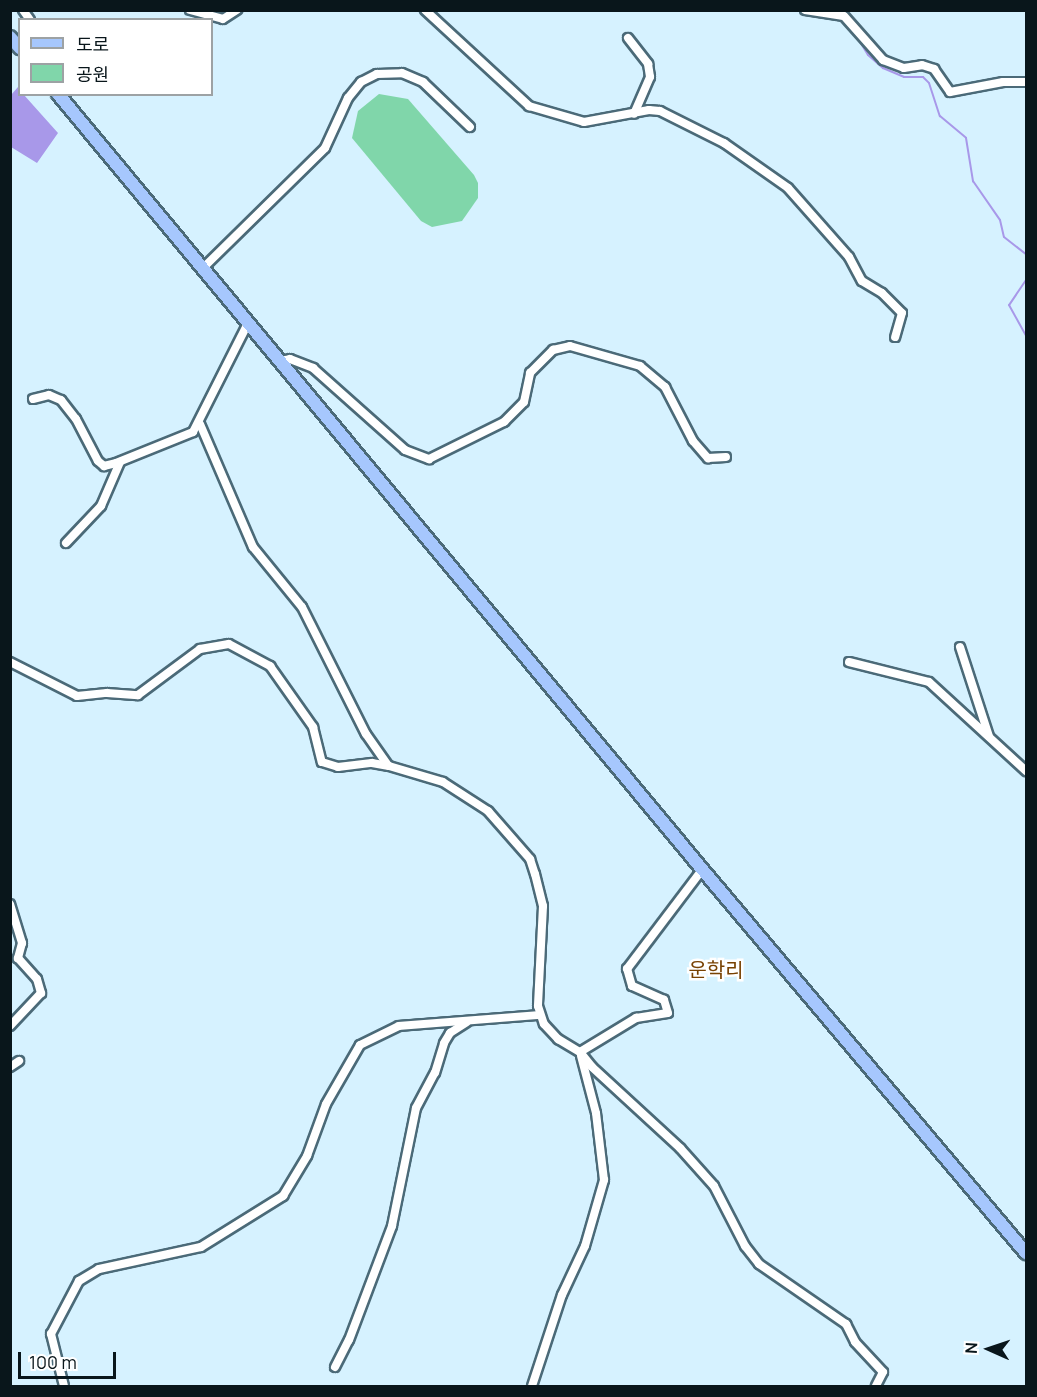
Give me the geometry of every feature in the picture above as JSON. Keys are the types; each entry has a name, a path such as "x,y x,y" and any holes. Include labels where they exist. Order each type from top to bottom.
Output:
{"main road":[{"path":"60,96 702,870 1026,1253"}],"street":[{"path":"190,10 224,19 237,10"},
{"path":"425,10 530,106 584,122 649,110 667,114 724,143 788,188 849,257 862,281 882,293 902,314 895,337"},
{"path":"805,10 844,16 883,60 904,68 922,65 934,69 950,92 996,83 1026,82"},
{"path":"628,38 648,64 650,77 634,114"},
{"path":"203,268 325,148 348,98 361,82 377,74 402,73 423,82 470,127"},
{"path":"33,399 49,395 61,400 76,419 98,461 104,466 121,460 184,436 200,424 248,323"},
{"path":"280,361 290,359 313,368 405,450 429,459 504,422 524,402 530,374 553,350 570,346 640,366 665,387 693,441 708,458 726,457"},
{"path":"200,424 253,547 302,607 369,741 389,766"},
{"path":"66,543 101,506 121,460"},
{"path":"10,662 77,696 107,693 138,695 200,649 229,644 270,666 313,727 322,762 338,767 372,763 389,766 443,782 488,811 530,860 543,906 540,1016 558,1039 580,1052 592,1067 680,1148 714,1186 745,1246 759,1264 846,1324 855,1342 883,1372 876,1386"},
{"path":"960,647 989,737"},
{"path":"849,662 930,682 1026,771"},
{"path":"580,1052 636,1018 668,1013 664,1000 632,986 627,969 702,870"},
{"path":"10,904 22,943 18,958 37,979 42,993 10,1026"},
{"path":"64,1386 51,1334 79,1281 99,1269 201,1247 275,1202 289,1190 307,1156 326,1104 360,1045 399,1026 540,1016"},
{"path":"335,1367 350,1340 392,1226 416,1108 435,1073 444,1043 450,1033 468,1021"},
{"path":"532,1386 562,1295 585,1246 604,1180 596,1113 580,1052"},
{"path":"10,1067 19,1061"}],"green space":[{"path":"379,94 408,99 474,175 478,183 478,198 462,221 432,227 421,221 352,138 358,111"}],"shaded area":[{"path":"18,87 18,96 25,96 58,133 37,163 11,147 11,95"}],"waterway":[{"path":"856,35 868,55 883,68 904,77 923,77 929,83 940,116 966,138 973,181 1000,220 1004,237 1026,254"},
{"path":"1026,280 1009,305 1026,336"}],"district":[{"name":"운학리","path":"716,969"}]}
